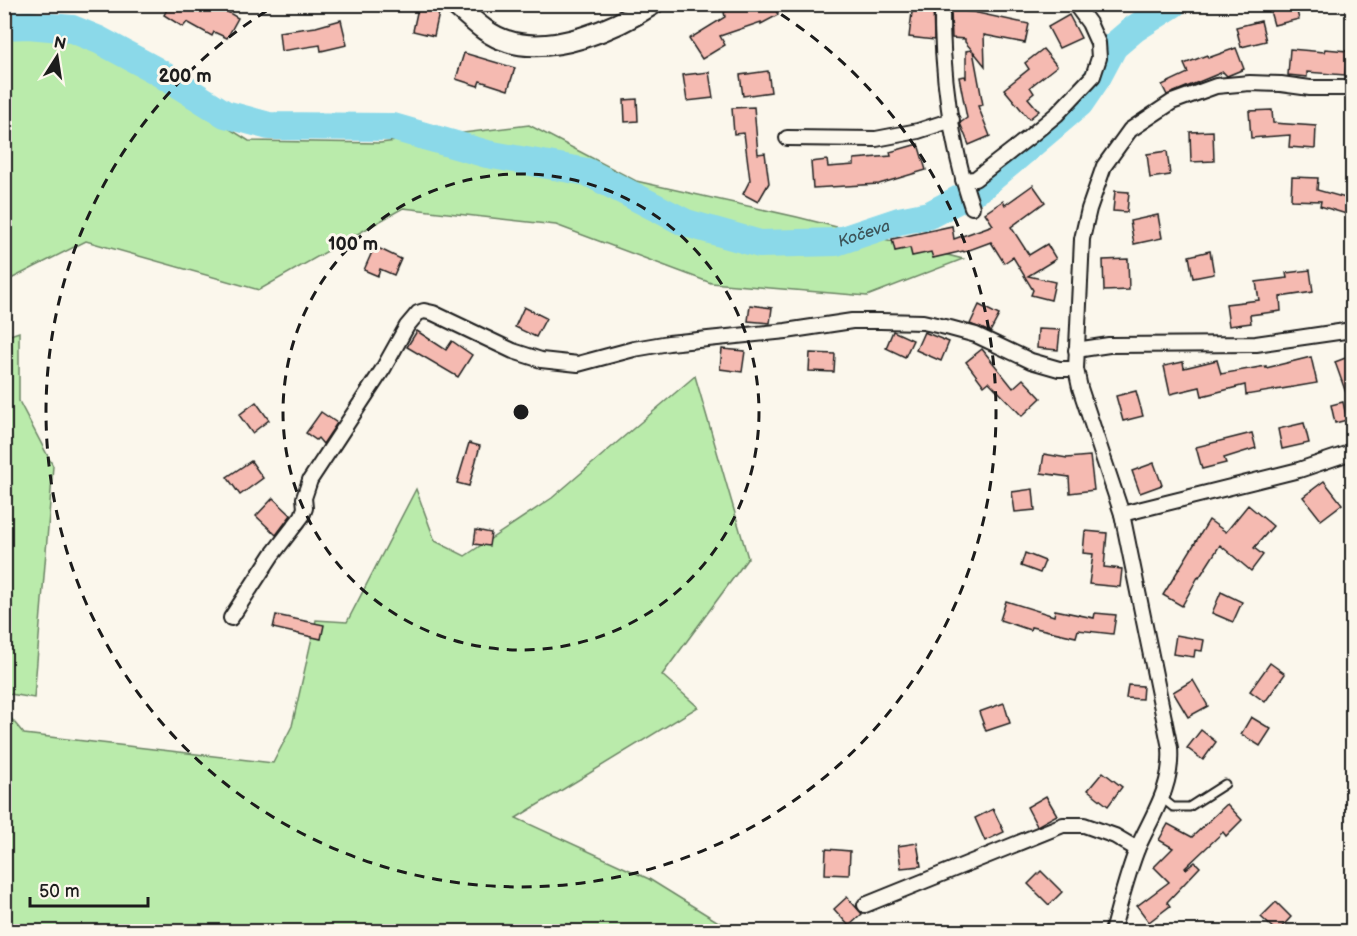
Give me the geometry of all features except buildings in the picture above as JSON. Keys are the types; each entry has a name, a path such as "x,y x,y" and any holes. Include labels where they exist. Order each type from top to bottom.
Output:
{"main road":[{"path":"454,4 494,36 508,42 533,45 563,42 598,33 628,20 653,4"}],"street":[{"path":"942,4 942,37 952,120 964,183 972,206"},
{"path":"964,183 975,179 1057,114 1093,76 1099,58 1098,44 1089,23 1075,4"},
{"path":"1112,932 1137,849 1162,799 1171,765 1170,748 1122,514 1080,388 1076,369 1082,239 1087,219 1104,166 1130,130 1172,102 1216,86 1250,83 1310,88 1353,88"},
{"path":"787,138 876,139 918,131 952,120"},
{"path":"231,618 302,516 305,508 304,498 310,480 383,369 407,326 418,313 423,311 433,313 513,351 541,360 578,364 634,349 669,344 852,321 880,321 923,322 950,328 976,335 1031,361 1059,369 1076,369"},
{"path":"1076,350 1109,345 1256,344 1353,330"},
{"path":"1122,514 1299,470 1353,452"},
{"path":"865,905 1063,825 1084,825 1115,836 1137,849"}],"lane":[{"path":"1162,799 1173,807 1189,807 1226,784"}],"green space":[{"path":"56,29 137,71 249,141 380,143 529,125 636,181 797,217 963,259 867,296 711,283 556,225 403,208 259,290 86,241 5,282 5,38"},
{"path":"19,332 19,401 53,466 34,698 4,693 4,337"},
{"path":"695,376 748,558 662,675 698,707 516,818 649,879 733,931 5,931 4,710 24,734 273,763 292,726 316,620 347,622 416,489 435,541 465,556 552,498"}],"waterway":[{"name":"Kočeva","path":"4,26 28,25 72,29 99,40 155,70 225,114 269,126 393,127 487,154 587,172 686,223 760,244 836,242 899,221 929,215 980,188 1080,103 1114,46 1134,29 1173,4"}]}
